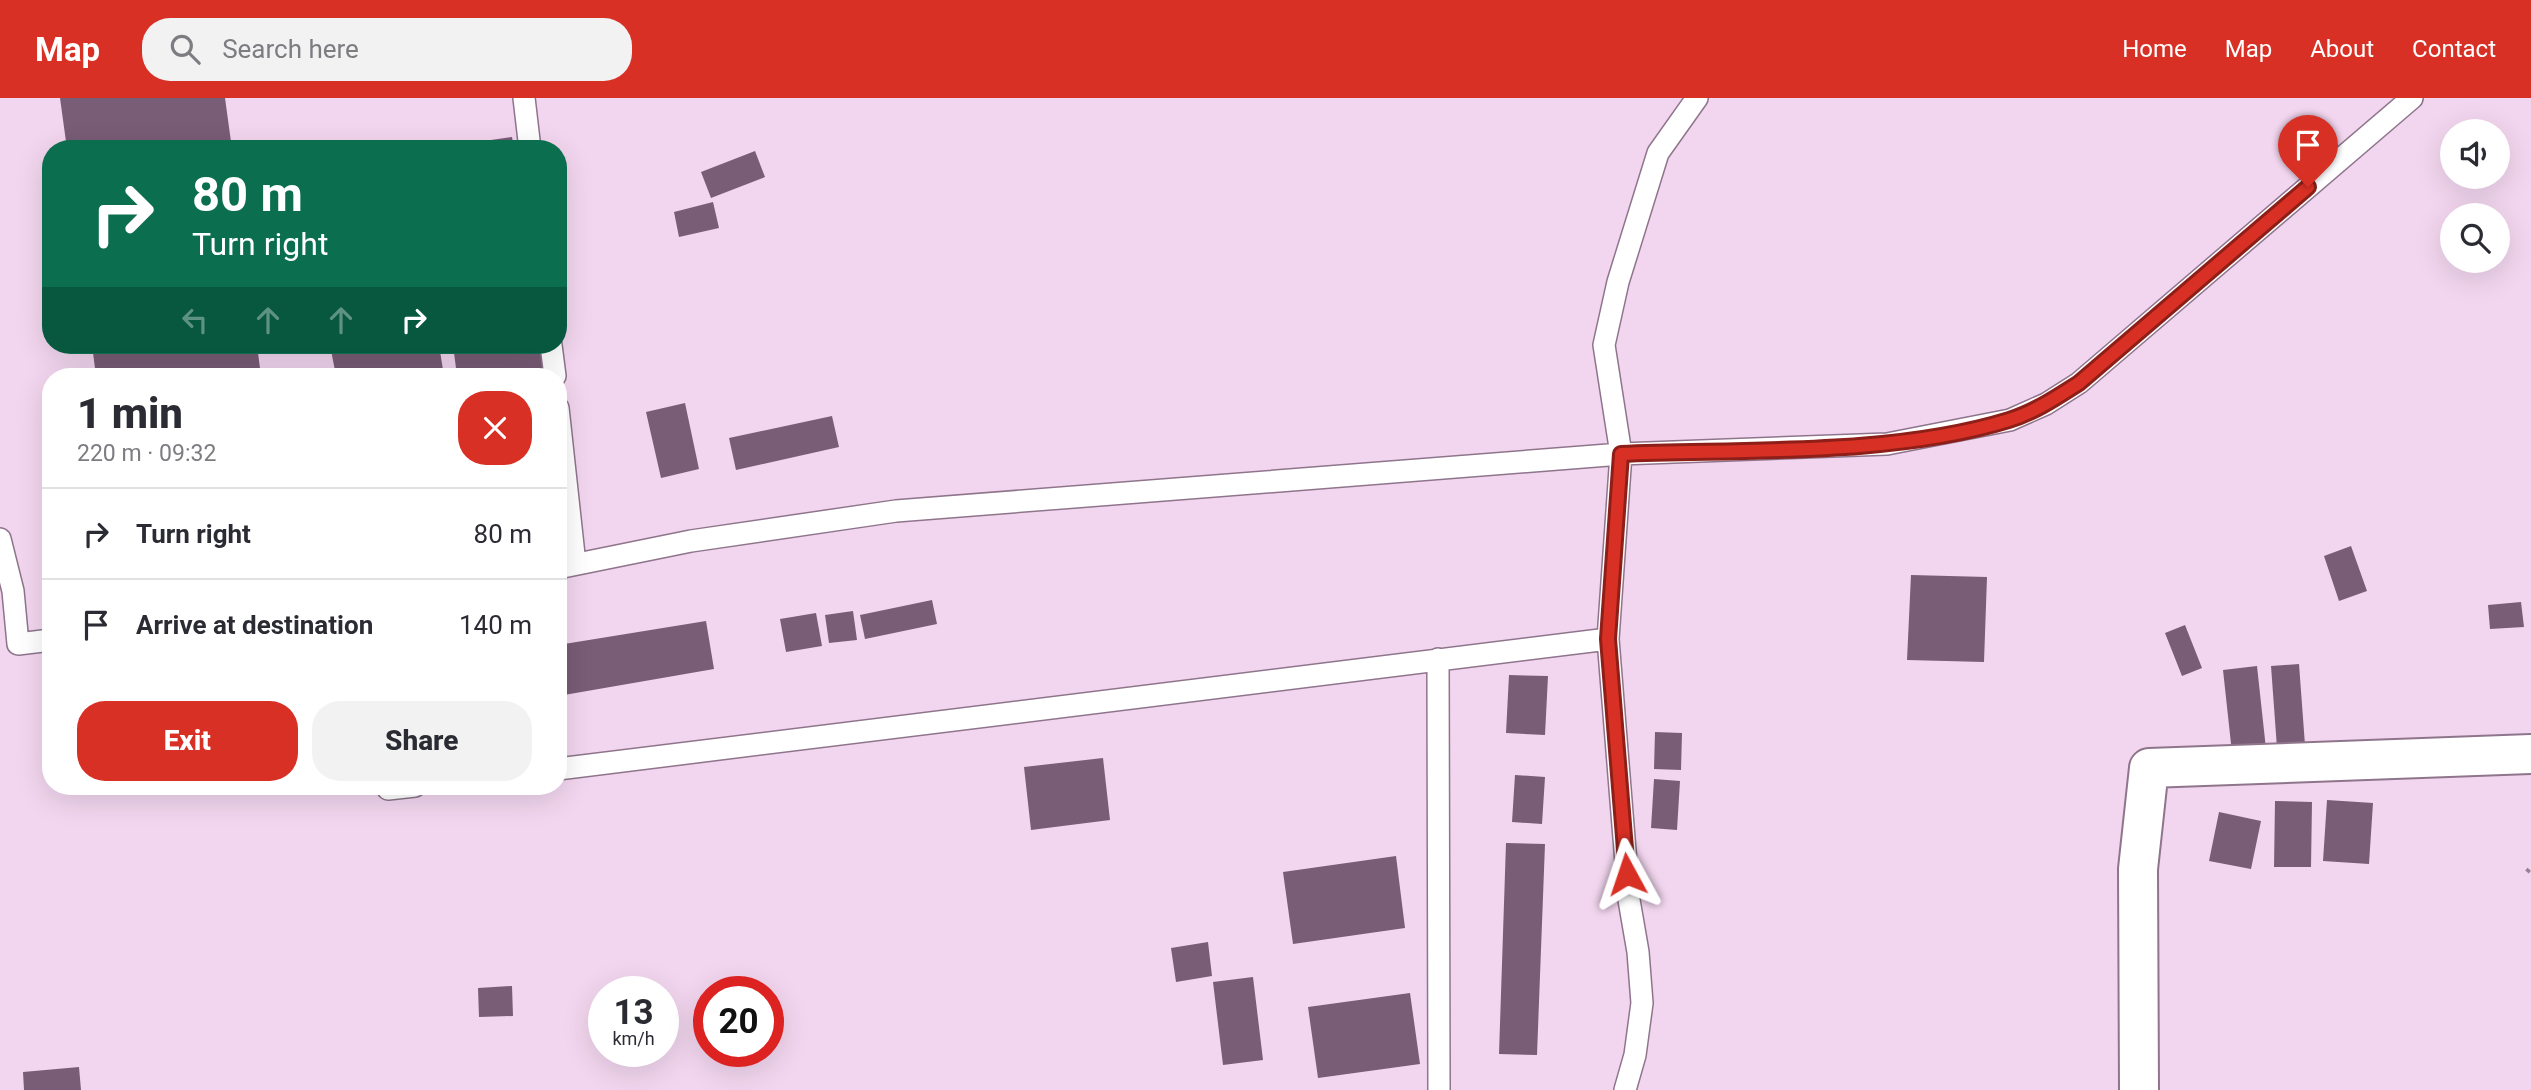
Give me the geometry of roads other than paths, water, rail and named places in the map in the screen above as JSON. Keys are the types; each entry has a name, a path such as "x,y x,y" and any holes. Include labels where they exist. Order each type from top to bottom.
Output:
{"street":[{"path":"2139,1090 2138,869 2149,768 2531,754"}],"lane":[{"path":"524,98 529,140"},
{"path":"1625,1090 1635,1055 1642,1003 1638,952 1629,900 1608,639 1621,454 1604,345 1618,282 1658,153 1697,98"},
{"path":"567,566 691,541 896,511 1621,454 1887,444 2010,420 2046,404 2079,383 2412,98"},
{"path":"0,539 13,591 9,645 42,641"},
{"path":"567,768 1608,639"},
{"path":"1438,659 1439,1090"}]}
